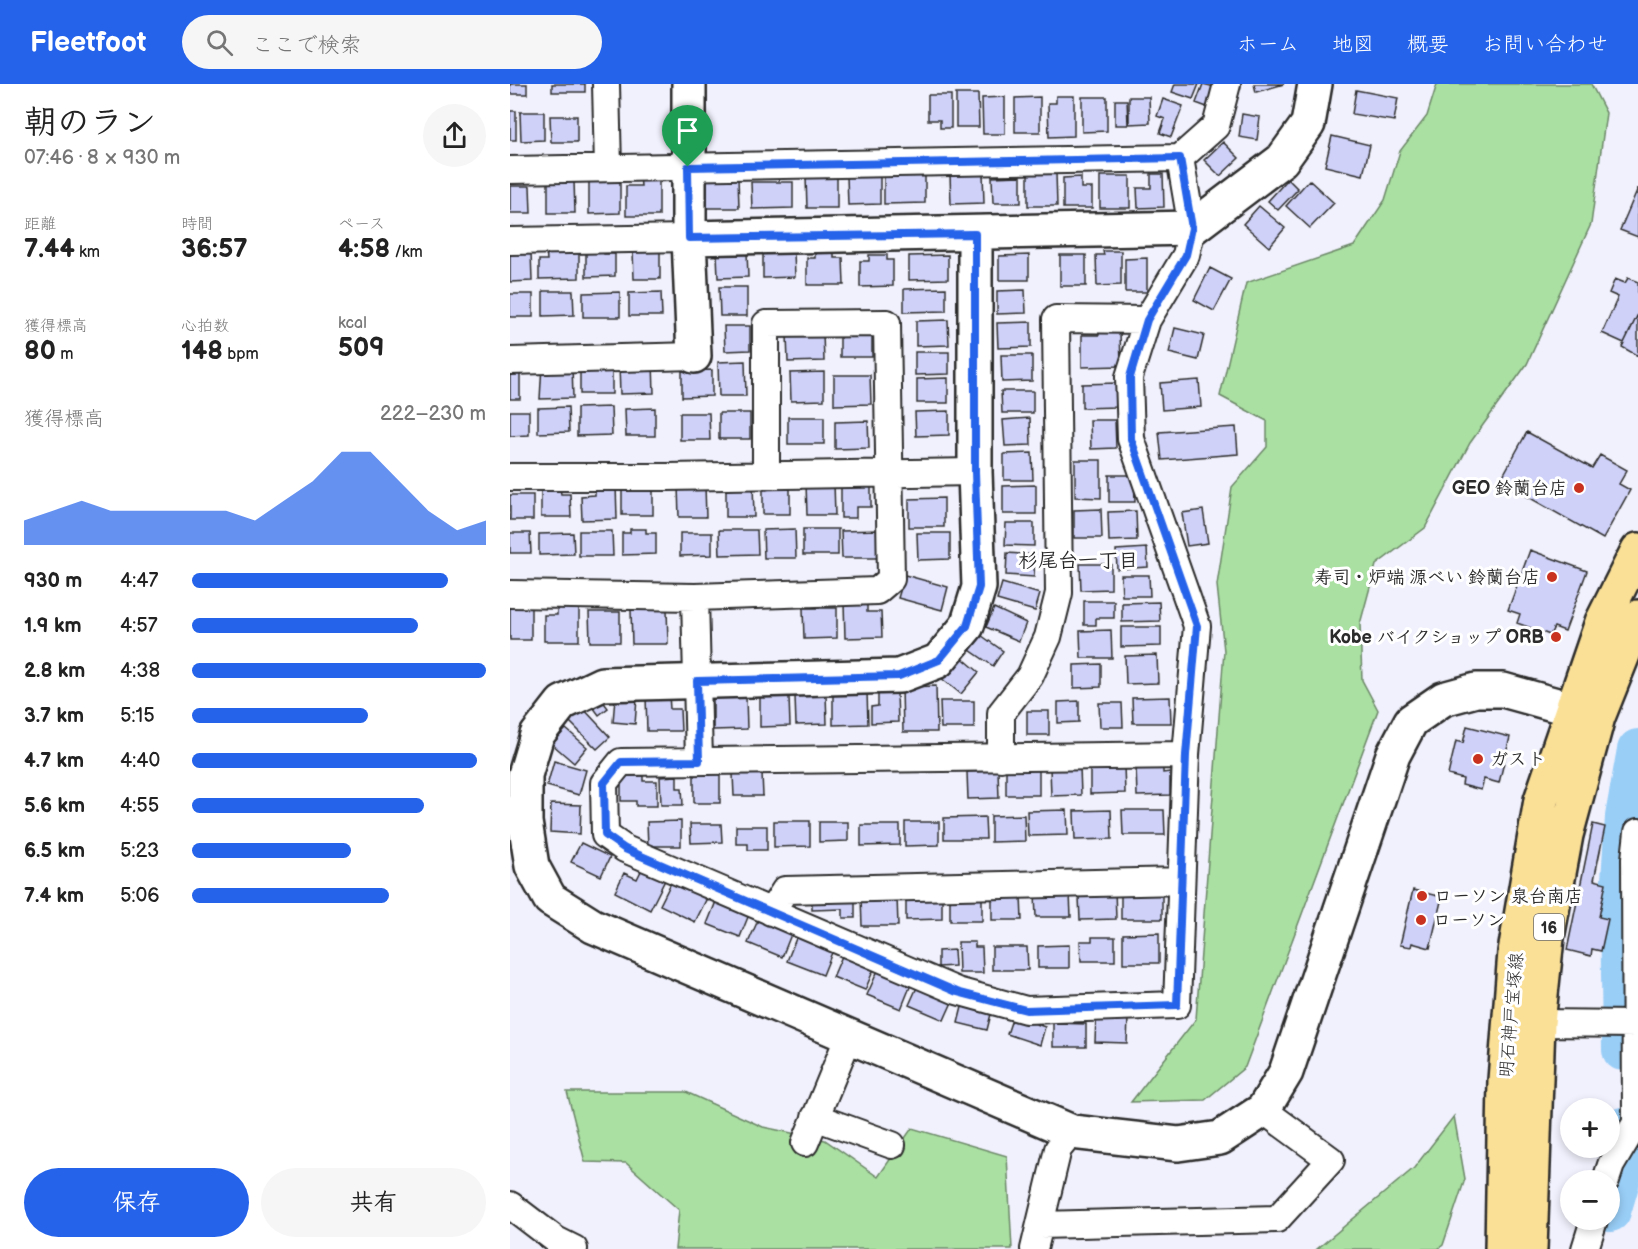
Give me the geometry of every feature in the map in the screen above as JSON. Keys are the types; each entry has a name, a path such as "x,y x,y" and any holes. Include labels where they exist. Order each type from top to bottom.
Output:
{"main road":[{"name":"明石神戸宝塚線","path":"1502,1249 1505,1080 1515,952 1541,800 1602,622 1638,550"},
{"name":"明石神戸宝塚線","path":"1530,1249 1538,1023 1547,938 1566,835 1598,717 1638,617"}],"street":[{"path":"606,84 608,168"},
{"path":"510,361 694,356 689,238 689,84"},
{"path":"510,170 1180,158 1216,126 1227,84"},
{"path":"510,242 1192,228 1282,160 1308,124 1315,84"},
{"path":"1180,158 1192,228 1186,255 1147,320 1130,377 1131,439 1197,626 1186,755 1177,1005 1026,1010 957,992 625,849 605,835 604,783 621,762 1186,755"},
{"path":"975,234 975,472 979,587 967,626 939,660 899,676 602,684 562,703 537,735 525,775 525,822 532,866 550,898 593,926 1072,1132 1178,1144 1220,1138 1263,1110 1286,1072 1394,755 1411,720 1443,699 1476,690 1503,690 1571,709"},
{"path":"1001,758 1001,713 1030,676 1048,637 1059,594 1056,319 1147,320"},
{"path":"510,594 695,597 877,591 891,579 887,323 766,324 766,476"},
{"path":"510,477 975,472"},
{"path":"695,597 699,761"},
{"path":"1609,1170 1636,1123 1635,859 1638,832"},
{"path":"771,912 785,890 1181,881"},
{"path":"1538,1023 1636,1024"},
{"path":"805,1143 849,1036"},
{"path":"1072,1132 1058,1149 1037,1237 1277,1219 1331,1160 1263,1110"},
{"path":"815,1117 892,1145"},
{"path":"510,1205 555,1240 574,1249"},
{"path":"1585,1249 1591,1230"}],"green space":[{"path":"1437,84 1591,84 1606,113 1591,224 1527,364 1470,443 1425,528 1376,565 1360,624 1362,680 1378,710 1245,1067 1205,1100 1131,1102 1196,1019 1224,651 1217,585 1232,487 1267,447 1267,421 1220,396 1246,283 1354,246 1385,200 1400,151 1427,116"},
{"path":"567,1092 686,1092 763,1127 825,1140 878,1177 912,1128 1007,1156 1012,1249 675,1249 679,1210 626,1163 585,1162"},
{"path":"1454,1116 1465,1179 1443,1245 1438,1249 1317,1249 1414,1168"}],"building":[{"path":"510,84 527,84 527,94 510,94"},
{"path":"552,84 585,84 585,92 552,92"},
{"path":"1175,84 1199,84 1193,99 1172,92"},
{"path":"1203,84 1215,87 1207,107 1196,103"},
{"path":"1254,84 1284,84 1256,92"},
{"path":"1356,90 1398,98 1394,121 1352,114"},
{"path":"956,94 978,94 979,127 956,127"},
{"path":"928,95 951,95 951,128 940,128 940,120 928,120"},
{"path":"1056,96 1074,96 1074,136 1049,137 1048,103 1056,103"},
{"path":"1005,97 1005,134 983,134 982,98"},
{"path":"1040,97 1040,132 1015,132 1015,98"},
{"path":"1082,97 1107,97 1107,131 1082,132"},
{"path":"1129,97 1149,97 1150,123 1129,124"},
{"path":"1163,99 1183,106 1171,137 1160,133 1165,119 1157,116"},
{"path":"1115,100 1127,100 1128,125 1115,125"},
{"path":"510,111 516,111 516,140 510,140"},
{"path":"520,112 544,112 544,140 521,141"},
{"path":"1242,114 1260,117 1257,140 1239,137"},
{"path":"550,116 577,116 577,142 551,142"},
{"path":"1332,136 1370,145 1363,175 1325,166"},
{"path":"1223,142 1239,158 1220,176 1204,160"},
{"path":"983,173 984,203 951,204 950,174"},
{"path":"1028,173 1056,173 1057,206 1028,206"},
{"path":"884,174 925,174 925,203 884,204"},
{"path":"1151,174 1163,174 1164,207 1138,208 1137,188 1151,188"},
{"path":"880,175 880,204 848,205 847,176"},
{"path":"640,176 659,176 659,216 626,216 626,186 641,186"},
{"path":"1021,176 1021,203 993,203 992,177"},
{"path":"1100,176 1130,176 1130,208 1100,208"},
{"path":"706,177 738,177 739,208 706,208"},
{"path":"806,177 837,177 837,208 807,208"},
{"path":"1081,177 1081,188 1092,188 1092,208 1063,208 1063,178"},
{"path":"1288,179 1298,189 1278,210 1268,201"},
{"path":"1309,180 1334,203 1310,228 1286,206"},
{"path":"548,181 574,181 575,213 548,213"},
{"path":"589,182 620,182 620,213 589,214"},
{"path":"751,182 793,182 793,208 752,209"},
{"path":"510,186 530,186 531,213 510,213"},
{"path":"1638,188 1638,237 1620,230"},
{"path":"1259,206 1285,228 1269,247 1243,224"},
{"path":"586,249 604,249 604,254 615,254 615,276 586,277"},
{"path":"546,250 579,250 579,278 539,279 539,260 547,260"},
{"path":"660,250 660,279 634,279 633,251"},
{"path":"1103,251 1121,251 1121,285 1097,286 1096,255 1104,255"},
{"path":"510,252 531,252 532,281 510,282"},
{"path":"747,252 748,277 718,278 717,253"},
{"path":"763,252 794,252 795,277 763,278"},
{"path":"834,252 834,258 843,258 844,285 807,285 807,258 815,258 815,253"},
{"path":"869,255 887,255 887,260 893,260 893,286 860,287 860,261 869,261"},
{"path":"948,255 948,279 909,280 909,256"},
{"path":"1029,255 1029,280 999,280 999,256"},
{"path":"1060,255 1086,255 1086,286 1060,286"},
{"path":"1147,258 1147,292 1125,292 1125,259"},
{"path":"1210,268 1231,279 1214,311 1194,300"},
{"path":"1628,278 1638,282 1638,314 1624,343 1602,333 1618,297 1609,293 1615,279 1625,283"},
{"path":"719,287 747,287 747,316 720,316"},
{"path":"946,288 946,311 904,312 904,289"},
{"path":"1025,290 1026,313 997,314 997,291"},
{"path":"543,291 573,291 574,315 543,316"},
{"path":"620,292 620,317 583,317 583,293"},
{"path":"661,292 662,316 629,316 629,293"},
{"path":"510,294 533,294 533,317 510,317"},
{"path":"1638,314 1638,356 1622,347"},
{"path":"948,320 949,345 916,346 916,321"},
{"path":"1031,322 1031,347 998,348 997,323"},
{"path":"724,326 750,326 750,350 725,351"},
{"path":"1175,328 1204,335 1198,360 1169,353"},
{"path":"1099,331 1120,331 1121,366 1082,367 1082,335 1099,335"},
{"path":"872,332 872,357 840,357 840,333"},
{"path":"823,334 824,361 788,362 787,335"},
{"path":"915,352 949,352 949,374 915,375"},
{"path":"1001,355 1032,355 1032,381 1002,382"},
{"path":"745,361 746,396 719,396 718,362"},
{"path":"653,363 654,393 620,394 619,364"},
{"path":"542,365 572,365 573,398 540,399"},
{"path":"612,367 612,394 580,394 580,368"},
{"path":"510,370 520,370 520,399 510,399"},
{"path":"712,370 712,396 682,397 682,371"},
{"path":"824,372 824,400 791,401 790,373"},
{"path":"834,375 870,375 871,404 834,405"},
{"path":"948,378 948,403 917,403 917,379"},
{"path":"1199,380 1201,407 1162,410 1160,383"},
{"path":"1117,383 1117,407 1082,408 1082,384"},
{"path":"1001,391 1033,391 1033,413 1002,413"},
{"path":"568,407 569,432 538,433 538,408"},
{"path":"611,407 612,435 577,436 577,408"},
{"path":"655,408 655,436 626,436 625,409"},
{"path":"510,411 529,411 529,435 510,436"},
{"path":"949,411 949,435 916,436 915,412"},
{"path":"680,413 709,413 710,440 680,440"},
{"path":"719,413 750,413 750,439 719,439"},
{"path":"788,417 824,417 824,444 788,444"},
{"path":"1030,418 1031,445 1005,446 1003,420"},
{"path":"1090,420 1115,420 1116,448 1091,449"},
{"path":"868,421 869,448 835,449 835,422"},
{"path":"1236,427 1238,454 1162,460 1159,432"},
{"path":"1527,432 1592,468 1600,455 1627,470 1619,484 1630,490 1603,539 1500,481"},
{"path":"1032,453 1033,480 1004,480 1004,454"},
{"path":"1075,460 1101,460 1101,498 1075,497"},
{"path":"1109,475 1134,475 1135,502 1109,502"},
{"path":"726,483 753,483 754,517 726,517"},
{"path":"806,483 834,483 835,515 807,515"},
{"path":"871,483 871,507 856,507 856,518 841,518 841,484"},
{"path":"595,485 616,485 617,519 582,520 581,496 595,495"},
{"path":"1036,485 1036,514 1003,514 1003,486"},
{"path":"678,486 705,486 706,517 679,517"},
{"path":"763,487 790,487 790,514 763,514"},
{"path":"541,489 560,489 561,494 570,494 571,517 541,517"},
{"path":"622,489 653,489 653,515 622,515"},
{"path":"510,495 533,495 533,520 510,520"},
{"path":"944,498 944,527 909,527 909,499"},
{"path":"1101,509 1102,538 1074,538 1074,510"},
{"path":"1203,510 1208,543 1187,546 1182,513"},
{"path":"1136,511 1137,540 1109,541 1108,512"},
{"path":"1006,523 1034,523 1034,546 1005,545"},
{"path":"630,529 646,529 646,533 656,533 656,554 622,555 622,533 630,533"},
{"path":"795,529 796,558 764,558 763,530"},
{"path":"803,529 838,529 838,555 803,555"},
{"path":"719,530 757,530 758,554 720,555"},
{"path":"879,530 880,558 842,558 841,531"},
{"path":"579,531 612,531 613,556 579,556"},
{"path":"510,533 530,533 531,553 510,553"},
{"path":"573,533 574,554 539,555 539,534"},
{"path":"680,533 712,533 712,555 680,556"},
{"path":"917,533 950,533 950,559 918,560"},
{"path":"1147,548 1148,567 1117,569 1116,550"},
{"path":"1530,550 1587,571 1565,631 1554,627 1550,635 1517,623 1520,614 1508,610"},
{"path":"1007,553 1035,555 1034,577 1006,575"},
{"path":"1080,564 1111,564 1111,589 1081,590"},
{"path":"905,575 948,587 942,610 898,598"},
{"path":"1121,575 1149,575 1150,596 1122,596"},
{"path":"1002,583 1040,594 1035,611 997,600"},
{"path":"1084,601 1114,601 1114,618 1096,618 1096,625 1084,625"},
{"path":"844,602 867,602 867,612 881,612 882,637 845,638"},
{"path":"1159,602 1160,621 1122,622 1122,603"},
{"path":"531,607 531,640 510,640 510,608"},
{"path":"579,607 579,641 544,641 544,615 557,615 557,608"},
{"path":"803,608 837,608 837,638 804,639"},
{"path":"994,608 1026,623 1019,641 986,627"},
{"path":"667,609 668,644 632,644 631,610"},
{"path":"589,612 620,612 620,642 590,642"},
{"path":"1121,627 1161,627 1161,646 1121,647"},
{"path":"1111,630 1112,658 1081,658 1080,631"},
{"path":"978,633 1003,651 993,666 967,648"},
{"path":"1157,655 1158,683 1126,684 1125,656"},
{"path":"960,656 979,672 961,694 941,678"},
{"path":"1101,664 1101,687 1074,688 1074,665"},
{"path":"936,686 937,732 903,732 902,687"},
{"path":"833,692 867,692 868,724 833,725"},
{"path":"878,693 897,693 898,722 871,723 871,707 878,706"},
{"path":"669,695 670,709 680,709 681,731 647,731 646,696"},
{"path":"826,695 827,724 796,725 795,696"},
{"path":"599,696 608,708 599,715 590,703"},
{"path":"713,697 746,697 747,729 713,730"},
{"path":"760,697 789,697 790,726 760,727"},
{"path":"1170,697 1171,723 1133,723 1132,698"},
{"path":"615,698 637,699 635,724 613,722"},
{"path":"940,701 974,701 974,728 941,728"},
{"path":"1079,701 1079,722 1058,723 1058,702"},
{"path":"1099,703 1122,703 1123,727 1100,727"},
{"path":"581,706 610,737 597,749 567,719"},
{"path":"1027,711 1049,711 1049,735 1027,735"},
{"name":"ガスト","path":"1467,726 1510,737 1499,783 1484,779 1481,790 1462,785 1463,779 1448,775 1456,741 1463,743"},
{"path":"566,729 587,747 574,763 552,744"},
{"path":"554,761 586,770 579,795 547,786"},
{"path":"1163,765 1163,773 1170,772 1170,795 1137,796 1136,766"},
{"path":"1124,766 1125,793 1090,794 1090,767"},
{"path":"1080,767 1081,795 1051,796 1050,768"},
{"path":"1039,768 1039,795 1006,795 1006,769"},
{"path":"998,771 999,798 968,799 967,772"},
{"path":"720,773 720,803 694,803 694,774"},
{"path":"733,774 762,774 763,796 734,796"},
{"path":"621,776 643,776 643,781 657,781 657,806 636,806 636,801 621,801"},
{"path":"677,776 677,788 682,788 683,805 661,805 660,777"},
{"path":"551,804 581,805 580,834 550,832"},
{"path":"1067,810 1068,835 1028,836 1027,811"},
{"path":"1111,810 1112,839 1075,840 1074,811"},
{"path":"1122,810 1164,810 1165,835 1123,835"},
{"path":"1024,815 1025,841 991,842 991,816"},
{"path":"985,817 986,839 944,839 944,818"},
{"path":"681,821 681,846 648,846 647,822"},
{"path":"774,821 810,821 810,846 774,847"},
{"path":"819,822 848,822 848,841 819,842"},
{"path":"905,822 939,822 939,845 905,846"},
{"path":"690,824 721,824 722,842 691,843"},
{"path":"1593,824 1605,827 1594,880 1606,883 1599,917 1608,919 1601,951 1592,949 1591,956 1567,950"},
{"path":"861,825 900,825 900,845 861,846"},
{"path":"736,826 767,826 767,850 748,850 748,844 736,844"},
{"path":"581,843 610,857 601,876 571,862"},
{"path":"643,867 666,878 650,910 615,892 624,873 637,879"},
{"path":"673,879 708,896 695,922 660,905"},
{"path":"1091,890 1115,890 1116,919 1080,920 1079,897 1091,897"},
{"name":"ローソン","path":"1413,890 1442,897 1430,948 1412,943 1411,947 1400,945"},
{"path":"1162,892 1162,919 1121,919 1121,893"},
{"path":"1035,894 1070,894 1071,917 1036,917"},
{"path":"942,895 942,919 906,920 906,896"},
{"path":"855,896 855,918 843,918 843,909 812,910 812,897"},
{"path":"1021,896 1022,920 992,920 992,897"},
{"path":"861,897 897,897 898,926 862,926"},
{"path":"982,897 982,921 950,921 950,898"},
{"path":"717,899 750,912 740,937 707,924"},
{"path":"759,918 792,932 782,957 748,943"},
{"path":"1159,933 1159,963 1123,963 1123,934"},
{"path":"797,936 833,950 823,975 787,961"},
{"path":"1092,937 1115,937 1115,961 1081,961 1080,941 1092,941"},
{"path":"958,942 975,942 975,947 982,947 983,973 959,973"},
{"path":"1069,945 1069,968 1038,968 1038,946"},
{"path":"992,947 1027,947 1028,970 992,970"},
{"path":"954,950 955,966 938,967 938,951"},
{"path":"842,956 874,969 865,990 833,977"},
{"path":"879,968 912,982 901,1009 867,995"},
{"path":"918,985 953,1000 944,1020 909,1005"},
{"path":"963,1003 992,1010 987,1030 958,1023"},
{"path":"1013,1016 1045,1027 1040,1045 1007,1034"},
{"path":"1096,1017 1128,1018 1127,1043 1095,1042"},
{"path":"1053,1023 1086,1024 1086,1047 1053,1047"}],"waterway":[{"path":"1623,1050 1621,896 1626,817 1638,750"},
{"path":"1620,1178 1623,1128"}],"place":[{"name":"GEO 鈴蘭台店","path":"1579,488"},
{"name":"寿司・炉端 源べい 鈴蘭台店","path":"1552,577"},
{"name":"Kobe バイクショップ ORB","path":"1556,637"},
{"name":"ガスト","path":"1478,759"},
{"name":"ローソン 泉台南店","path":"1422,896"},
{"name":"ローソン","path":"1421,920"}],"district":[{"name":"杉尾台一丁目","path":"1078,560"}],"route":[{"path":"1180,158 1192,228 1186,255 1147,320 1130,377 1131,439 1197,626 1186,755 1177,1005 1026,1010 957,992 625,849 605,835 604,783 621,762 699,761 697,681 899,676 939,660 967,626 979,587 975,472 975,234 689,238 688,167 1180,158"}]}
